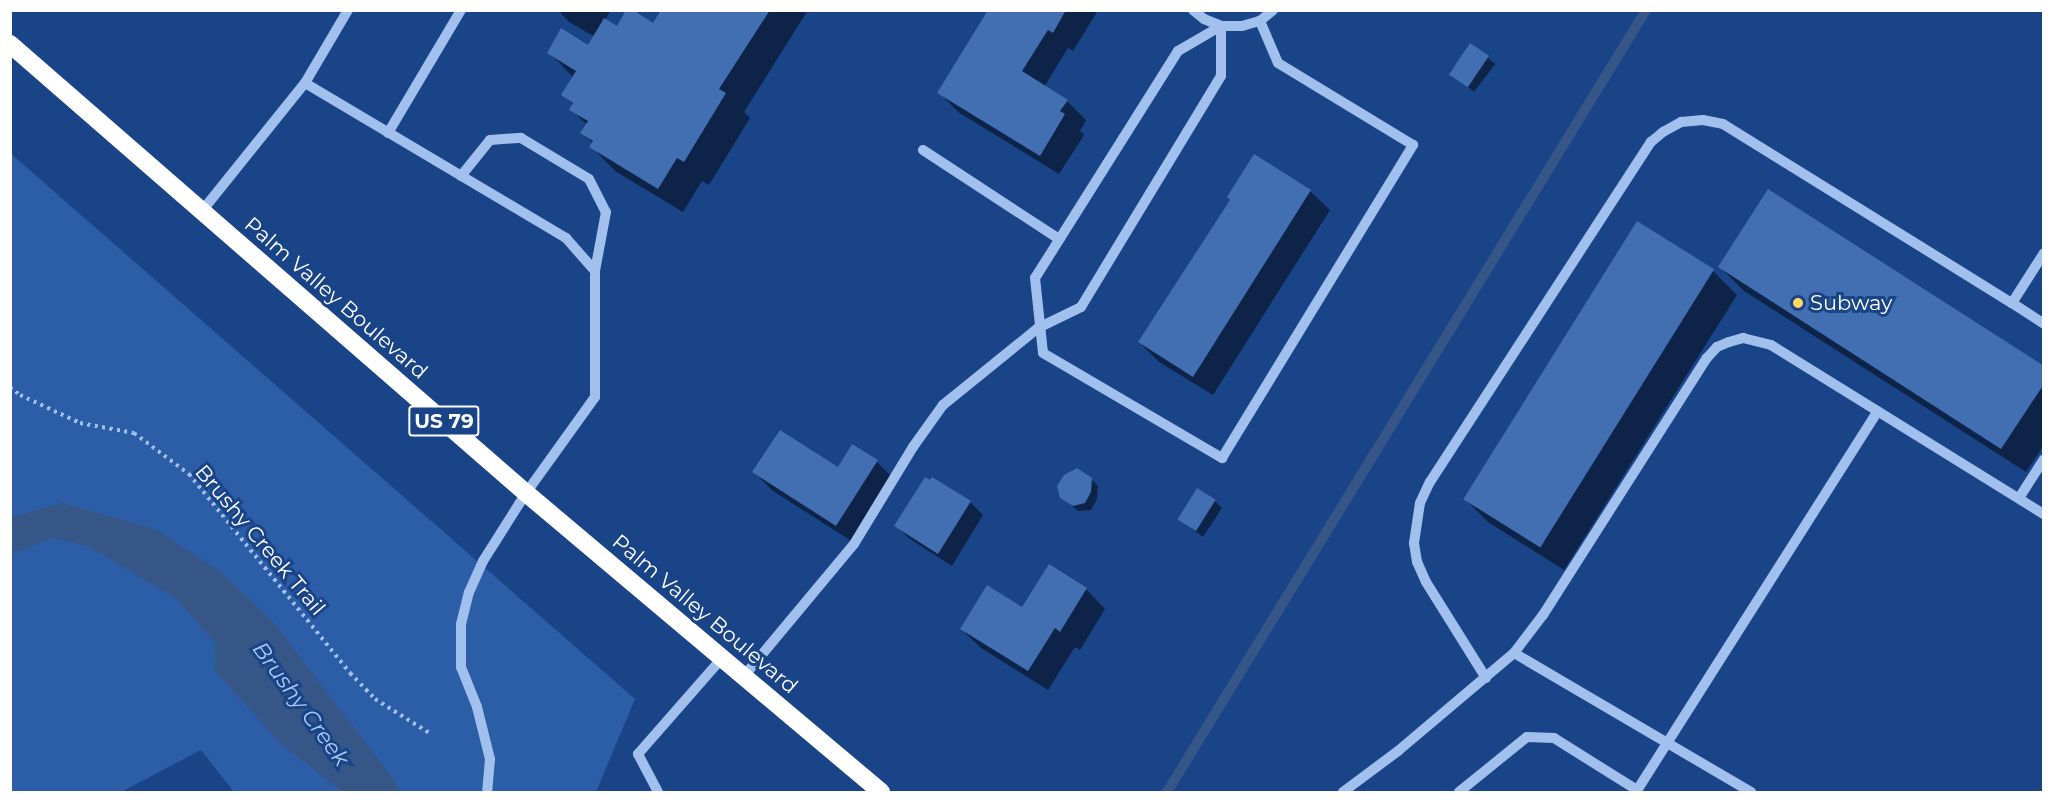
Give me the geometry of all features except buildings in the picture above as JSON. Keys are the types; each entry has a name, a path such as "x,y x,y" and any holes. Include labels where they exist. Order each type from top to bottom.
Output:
{"highway":[{"name":"Palm Valley Boulevard","path":"10,44 526,493 881,792"}],"lane":[{"path":"202,211 304,83 348,10"},
{"path":"388,133 461,10"},
{"path":"1193,10 1204,19 1221,26 1242,26 1260,21 1273,10"},
{"path":"1221,26 1178,51 1035,278 1038,328 1043,353 1137,406 1222,458 1413,145 1278,63 1260,21"},
{"path":"744,676 854,544 943,405 1038,328 1081,307 1221,76 1221,26"},
{"path":"304,83 566,238 595,271"},
{"path":"1486,678 1426,582 1417,562 1414,543 1420,503 1430,482 1651,142 1663,132 1681,122 1703,120 1723,124 2043,324"},
{"path":"461,176 490,140 520,138 590,179 606,212 595,271 595,398 526,493 483,561 469,592 461,624 461,667 477,706 490,759 487,792"},
{"path":"923,150 1059,239"},
{"path":"2012,303 2043,252"},
{"path":"1343,792 1514,653 1543,615 1707,358 1717,347 1743,338 1771,345 2043,514"},
{"path":"1459,792 1527,736 1554,738 1637,791 1878,411"},
{"path":"2019,498 2043,459"},
{"path":"1514,653 1751,792"},
{"path":"658,792 638,754 722,658"}],"path":[{"name":"Brushy Creek Trail","path":"10,387 20,395 80,423 134,434 189,474 356,680 375,699 431,734"}],"shaded area":[{"path":"10,153 635,699 596,792 234,792 201,750 121,792 11,792"}],"water":[{"name":"Brushy Creek","path":"63,503 155,529 221,572 274,623 394,780 400,792 343,792 281,744 215,671 216,644 177,599 90,547 53,538 11,554 11,517"}],"waterway":[{"path":"1167,792 1646,10"}],"place":[{"name":"Subway","path":"1798,303"}]}
